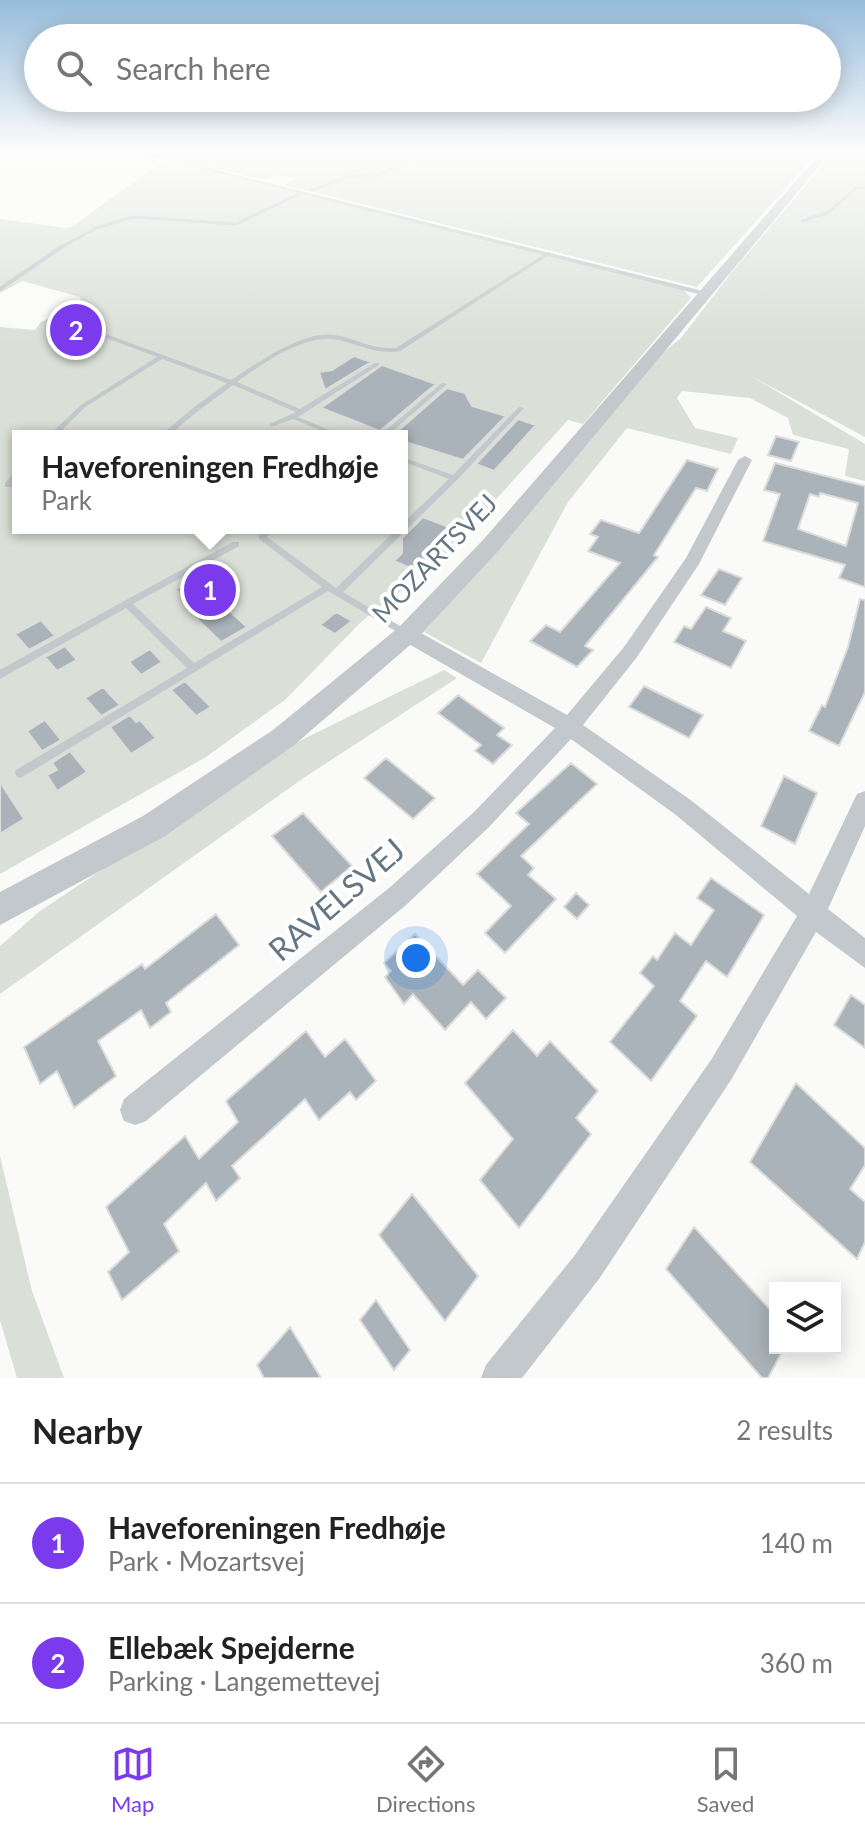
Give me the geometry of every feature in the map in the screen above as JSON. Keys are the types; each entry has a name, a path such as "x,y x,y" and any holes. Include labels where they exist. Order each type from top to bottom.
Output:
{"street":[{"path":"400,216 706,293"},
{"name":"MOZARTSVEJ","path":"0,909 167,817 283,738 407,634 491,545 771,216"},
{"name":"RAVELSVEJ","path":"135,1110 324,960 465,834 569,726 637,645 686,575 721,513 745,460"},
{"path":"407,634 569,726 684,808 865,955"},
{"path":"499,1378 587,1267 721,1070 813,913 865,801"}],"lane":[{"path":"170,430 186,414 303,341 327,336 377,350 398,350 550,253"},
{"path":"82,327 233,383 328,430"},
{"path":"58,430 83,406 162,356"},
{"path":"272,425 297,415 377,364"},
{"path":"390,430 444,384"},
{"path":"408,520 454,478 521,408"},
{"path":"408,461 454,478"},
{"path":"8,485 12,481"},
{"path":"265,534 262,537 332,590 407,634"},
{"path":"20,773 193,668 332,590 393,534"},
{"path":"0,675 236,544"},
{"path":"127,603 193,668"}],"shaded area":[{"path":"86,216 392,216 683,289 691,298 583,424 568,420 440,561 362,621 286,699 206,757 0,874 0,327 35,330 41,322 81,305 80,297 22,281 0,293 0,219 66,228"},
{"path":"411,216 760,216 697,287"},
{"path":"779,216 865,216 865,437 751,376 865,444 865,481 845,476 849,449 793,435 788,418 750,398 682,391 677,398 695,428 738,438 731,454 627,428 568,502 481,663 424,632 665,351 681,338"},
{"path":"444,670 457,678 302,779 0,994 0,946 40,911 285,748"},
{"path":"0,1156 32,1291 64,1378 17,1378 0,1320"}],"building":[{"path":"354,356 371,362 325,390 319,372 332,370"},
{"path":"382,365 436,384 381,430 321,408"},
{"path":"447,388 465,393 472,406 506,416 463,460 408,443 408,430 399,430"},
{"path":"518,419 536,425 494,471 476,464"},
{"path":"776,436 799,442 791,461 768,455"},
{"path":"687,460 718,469 707,491 696,488 654,555 658,557 585,646 593,650 577,667 530,641 546,625 560,632 620,563 588,551 598,537 590,534 601,520 639,533"},
{"path":"775,463 865,486 865,587 839,578 845,565 763,541 780,494 764,490","holes":["820,493 858,503 846,546 798,529 810,494 819,497"]},
{"path":"423,517 454,529 420,572 394,561 402,553 402,538"},
{"path":"719,569 742,578 725,605 701,595"},
{"path":"194,580 247,627 221,642 197,619 200,616 176,589"},
{"path":"860,599 865,600 865,692 839,746 809,731 822,705 825,707 848,647"},
{"path":"706,607 731,618 723,631 746,641 731,668 674,642 684,626 691,629"},
{"path":"336,612 352,621 335,634 320,625"},
{"path":"41,620 55,636 29,650 15,634"},
{"path":"65,646 77,660 57,671 45,657"},
{"path":"150,649 162,662 141,675 129,662"},
{"path":"185,681 211,707 196,716 171,690"},
{"path":"644,686 703,715 689,738 629,707"},
{"path":"103,687 120,705 101,716 85,698"},
{"path":"458,695 504,728 497,735 512,745 493,764 475,751 481,745 438,713"},
{"path":"130,715 136,722 140,720 156,738 131,754 110,727"},
{"path":"45,720 61,740 42,751 27,731"},
{"path":"70,751 87,772 57,791 47,775 57,770 52,763"},
{"path":"386,758 435,798 413,819 364,778"},
{"path":"571,763 597,784 521,856 534,868 528,875 556,899 505,953 485,933 511,906 477,874 529,824 516,813"},
{"path":"784,776 817,793 795,844 761,826"},
{"path":"0,782 24,819 0,834"},
{"path":"303,813 352,866 321,892 272,836"},
{"path":"711,878 764,915 727,977 706,961 680,1001 697,1016 651,1081 610,1042 654,986 640,973 653,956 657,960 675,933 691,945 714,910 697,898"},
{"path":"576,893 589,905 577,919 564,907"},
{"path":"216,914 239,945 166,1003 171,1012 150,1028 141,1010 98,1041 116,1076 74,1108 57,1071 40,1084 24,1047 142,964 145,969"},
{"path":"415,934 463,985 478,970 506,998 486,1019 471,1002 445,1030 413,994 404,1004 385,977 391,971 384,963"},
{"path":"851,995 865,1005 865,1048 834,1025"},
{"path":"513,1030 537,1056 550,1041 598,1091 576,1118 591,1134 519,1228 480,1180 513,1139 465,1083"},
{"path":"306,1031 325,1057 345,1039 376,1081 356,1100 350,1092 319,1120 305,1099 232,1166 240,1178 216,1201 206,1183 164,1224 179,1251 122,1300 108,1272 129,1252 106,1207 185,1136 199,1159 238,1122 226,1101"},
{"path":"796,1083 865,1148 865,1165 850,1189 865,1202 865,1242 857,1259 750,1162"},
{"path":"412,1194 478,1276 445,1321 379,1235"},
{"path":"694,1227 769,1308 769,1354 781,1354 768,1378 762,1378 666,1269"},
{"path":"376,1300 410,1350 394,1370 360,1320"},
{"path":"290,1327 321,1378 264,1378 257,1365"}],"waterway":[{"path":"60,248 96,228 133,217 236,224 252,216"},
{"path":"802,221 816,216"},
{"path":"0,289 60,248"}],"place":[{"name":"Ellebæk Spejderne","path":"76,330"},
{"name":"Haveforeningen Fredhøje","path":"210,590"}]}
